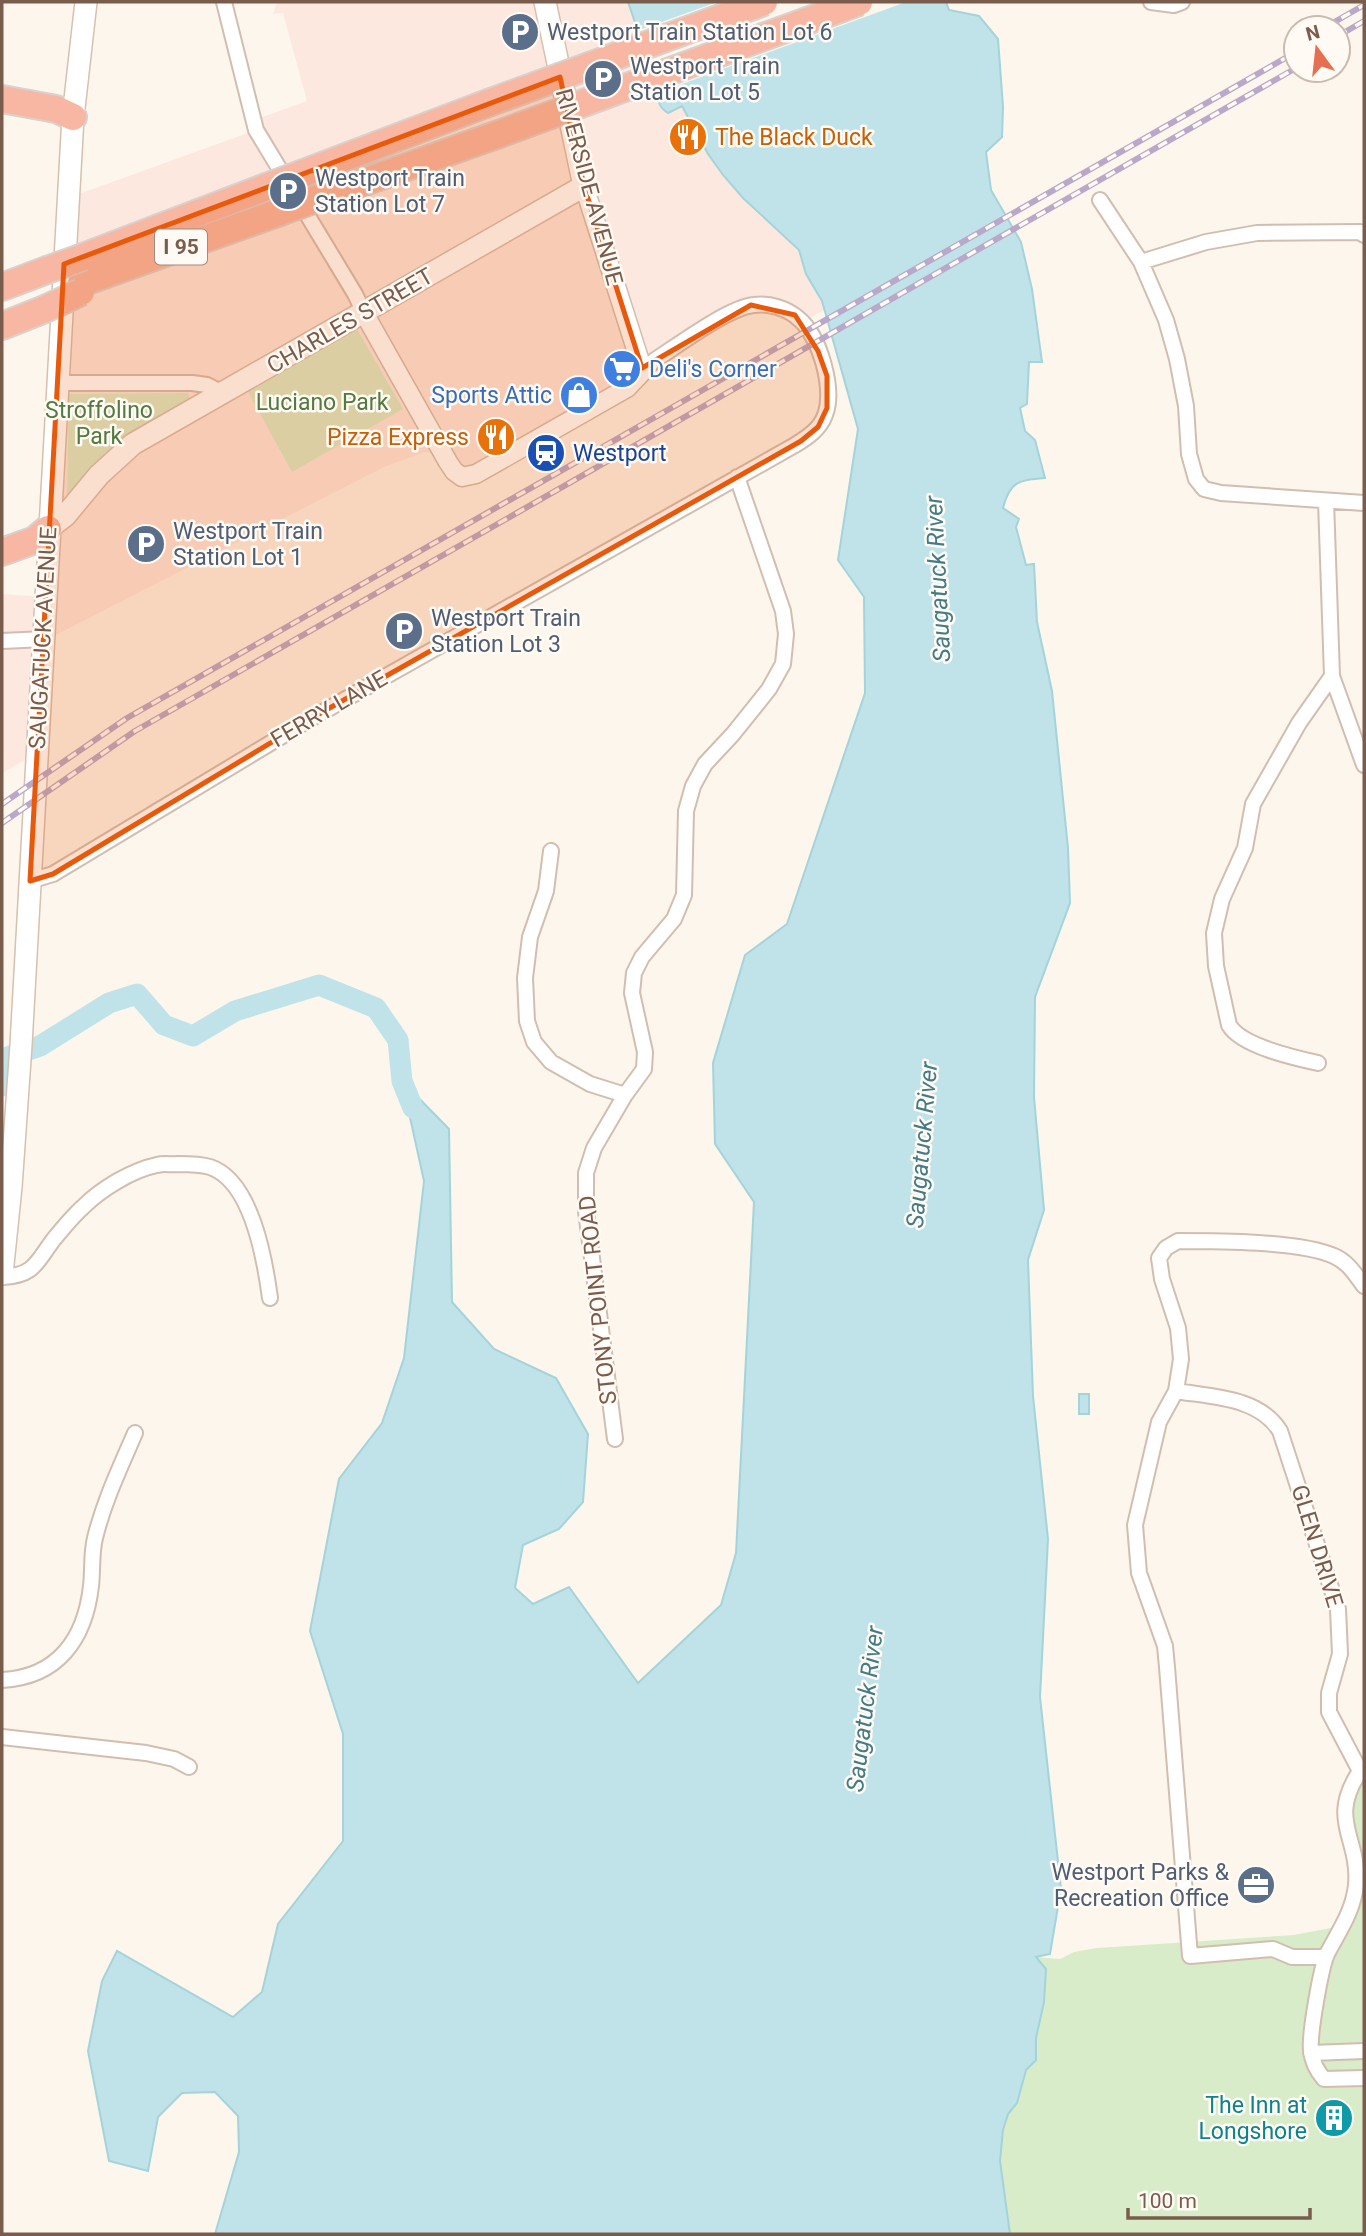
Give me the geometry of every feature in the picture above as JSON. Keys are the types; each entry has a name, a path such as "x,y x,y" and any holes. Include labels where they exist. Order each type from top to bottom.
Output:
{"highway":[{"name":"I 95","path":"2,312 46,284 149,245 266,187 764,2"},
{"name":"I 95","path":"149,245 280,212 859,2"},
{"path":"2,99 56,109 73,117"},
{"path":"2,111 50,120 73,117"},
{"path":"2,326 46,284 82,270"},
{"path":"2,272 46,284"},
{"name":"I 95","path":"2,287 46,284"},
{"path":"2,540 36,527 48,529"},
{"path":"2,552 35,540 48,529"}],"main road":[{"name":"SAUGATUCK AVENUE","path":"2,1276 21,1055 45,639 48,529 73,117 86,2"},
{"name":"RIVERSIDE AVENUE","path":"545,2 584,186"},
{"name":"CHARLES STREET","path":"48,529 65,516 99,475 134,444 584,186"}],"street":[{"path":"224,2 256,130 336,261 454,471 462,477 476,474 627,388 643,371"},
{"path":"1151,2 1174,5 1182,2"},
{"name":"RIVERSIDE AVENUE","path":"584,186 643,371"},
{"path":"1100,200 1141,261 1166,320 1186,406 1189,454 1196,479 1204,489 1221,494 1364,503"},
{"path":"1141,261 1206,242 1257,233 1363,231"},
{"name":"FERRY LANE","path":"30,881 53,874 312,718 802,441 818,427 827,408 828,392 821,356 799,318 784,309 771,306 751,305 734,311 643,371"},
{"path":"58,383 192,383 207,385 223,393"},
{"name":"STONY POINT ROAD","path":"615,1439 586,1211 586,1174 594,1148 625,1095 644,1069 645,1052 632,993 634,973 642,957 674,919 684,895 686,811 693,786 705,764 769,689 783,664 786,634 783,611 737,477"},
{"path":"1326,501 1332,676 1364,765"},
{"path":"2,641 45,639"},
{"path":"1318,1063 1286,1056 1234,1033 1229,1025 1216,966 1214,927 1222,899 1245,848 1253,804 1299,723 1332,676"},
{"path":"551,851 546,891 530,937 525,978 527,1021 534,1042 551,1062 590,1084 625,1095"},
{"path":"2,1276 13,1277 34,1267 83,1206 136,1172 159,1164 188,1164 218,1171 241,1197 258,1234 270,1298"},
{"path":"1326,1957 1292,1957 1273,1950 1190,1956 1165,1646 1139,1573 1135,1525 1159,1422 1176,1391 1181,1359 1178,1328 1162,1279 1159,1258 1166,1248 1178,1241 1294,1247 1331,1255 1351,1268 1364,1286"},
{"name":"GLEN DRIVE","path":"1176,1391 1252,1406 1272,1420 1280,1432 1338,1609 1340,1654 1329,1693 1329,1712 1362,1770"},
{"path":"2,1680 31,1676 54,1662 74,1642 88,1609 92,1582 91,1560 96,1534 110,1490 135,1433"},
{"path":"2,1737 146,1753 174,1759 189,1768"},
{"path":"1362,1770 1350,1787 1344,1806 1355,1872 1353,1902 1341,1932 1326,1957 1311,2053 1315,2067 1324,2079 1364,2078"},
{"path":"1311,2053 1364,2051"}],"highlighted area":[{"path":"560,77 584,186 642,368 751,305 795,315 818,351 827,376 827,408 818,427 801,441 312,718 53,874 30,881 64,264"}],"shaded area":[{"path":"277,2 628,2 658,89 658,103 662,109 675,109 682,105 723,175 743,198 799,250 806,274 822,301 824,310 803,322 751,305 472,476 444,455 425,452 384,467 48,639 36,754 2,773 2,594 46,597 68,198 256,130 254,120 307,101 283,13 273,14"}],"green space":[{"name":"Luciano Park","path":"357,329 403,409 292,472 247,390"},
{"name":"Stroffolino Park","path":"188,393 190,399 124,442 67,496 69,394"},
{"path":"1364,1775 1364,2234 1010,2234 1000,2161 1003,2130 1008,2114 1017,2103 1026,2070 1036,2060 1036,2038 1044,2002 1046,1969 1036,1957 1060,1959 1074,1952 1097,1948 1294,1935 1331,1928 1353,1903 1352,1791"}],"water":[{"name":"Saugatuck River","path":"628,2 946,2 949,10 979,16 998,39 1003,107 1002,137 986,152 991,190 1021,242 1032,289 1042,362 1029,362 1027,404 1020,408 1025,431 1035,440 1045,478 1017,484 1009,492 1003,508 1019,519 1016,527 1026,565 1034,564 1037,622 1052,691 1068,848 1070,903 1035,997 1034,1097 1044,1210 1028,1260 1033,1396 1048,1539 1040,1697 1061,1889 1050,1954 1036,1957 1046,1969 1044,2002 1036,2038 1036,2060 1026,2070 1017,2103 1008,2114 1003,2130 1000,2161 1010,2234 215,2234 239,2152 238,2116 215,2092 182,2093 158,2117 148,2171 109,2161 88,2051 102,1981 117,1951 233,2017 262,1992 278,1924 343,1841 343,1734 310,1631 339,1479 382,1423 404,1358 424,1181 402,1081 449,1129 452,1302 494,1349 556,1378 588,1434 583,1502 559,1529 523,1545 515,1588 533,1604 569,1587 638,1683 721,1605 736,1553 754,1202 715,1144 713,1063 745,955 787,924 865,693 864,597 838,560 858,429 822,301 806,274 799,250 743,198 723,175 708,154 682,106 668,113 660,106 658,89"},
{"path":"1079,1394 1089,1394 1089,1414 1079,1414"}],"pier":[{"path":"717,2 906,2 655,94 634,32"}],"waterway":[{"path":"2,1086 5,1058 40,1046 109,1003 137,994 164,1025 193,1036 235,1011 319,985 376,1008 398,1040 402,1081 413,1108"}],"railway":[{"path":"1348,14 1364,5"},
{"path":"1352,28 1364,21"},
{"path":"2,804 127,718 1282,60"},
{"path":"2,823 135,731 1282,76"}],"place":[{"name":"Westport Train Station Lot 6","path":"520,32"},
{"name":"Westport Train Station Lot 5","path":"603,79"},
{"name":"The Black Duck","path":"688,137"},
{"name":"Westport Train Station Lot 7","path":"288,191"},
{"name":"Deli's Corner","path":"622,369"},
{"name":"Sports Attic","path":"579,395"},
{"name":"Pizza Express","path":"496,437"},
{"name":"Westport","path":"546,453"},
{"name":"Westport Train Station Lot 1","path":"146,544"},
{"name":"Westport Train Station Lot 3","path":"404,631"},
{"name":"Westport Parks & Recreation Office","path":"1256,1885"},
{"name":"The Inn at Longshore","path":"1334,2118"}]}
